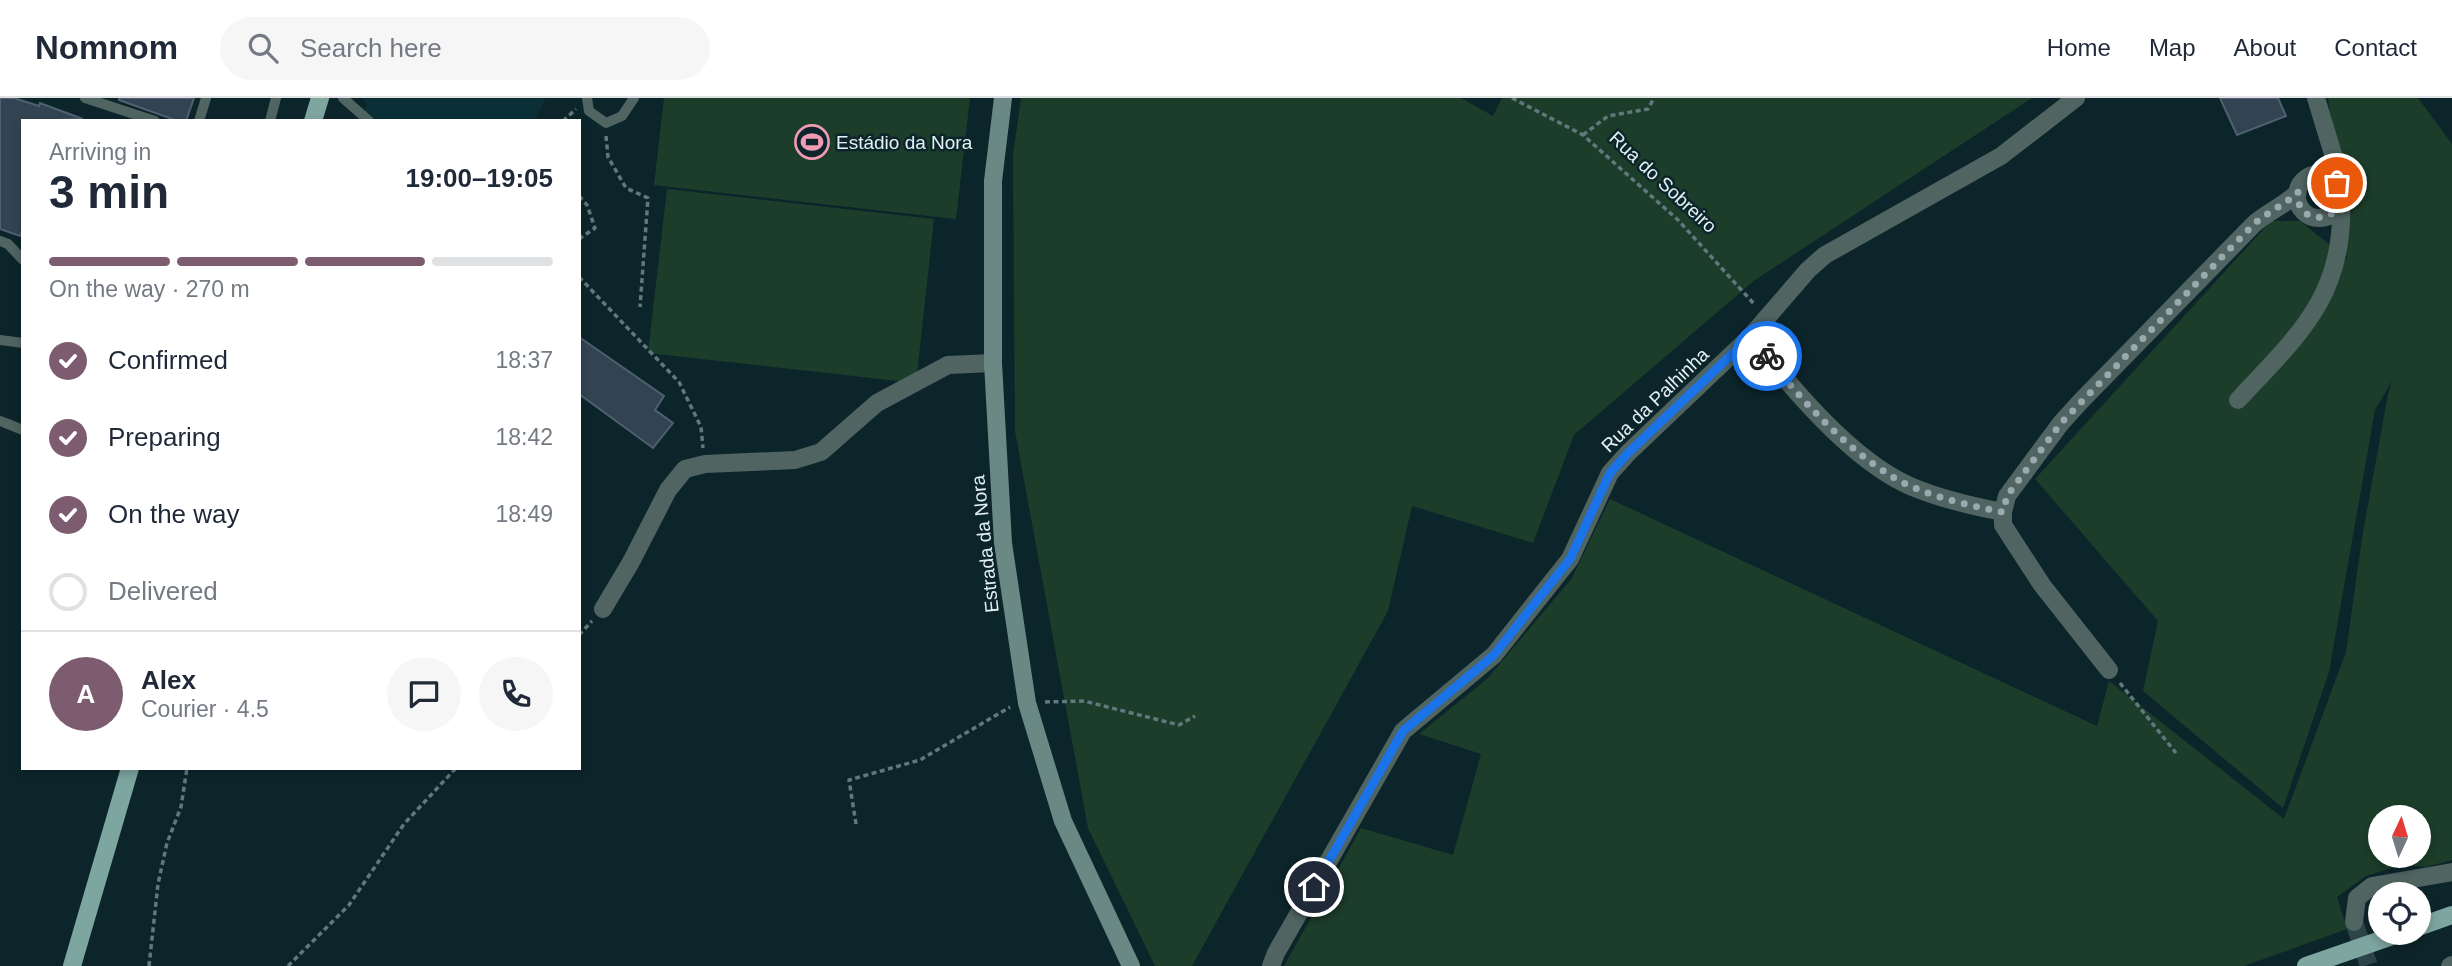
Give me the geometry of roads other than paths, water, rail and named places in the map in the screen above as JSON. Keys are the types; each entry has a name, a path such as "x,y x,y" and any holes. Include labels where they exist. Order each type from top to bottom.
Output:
{"main road":[{"path":"314,119 320,98"},
{"path":"72,966 129,770"},
{"path":"2431,922 2452,915"},
{"path":"2306,966 2368,944"}],"street":[{"name":"Estrada da Nora","path":"1003,98 993,181 993,363 1003,544 1027,703 1063,821 1131,966"},
{"name":"Rua da Palhinha","path":"1271,966 1403,731 1494,655 1570,559 1610,473 1628,453 1768,319 1808,270 1825,255 2001,156 2076,98"},
{"path":"2238,400 2306,326 2332,277 2342,227 2341,198 2336,164 2316,98"},
{"path":"2329,139 2326,156 2312,175 2300,184 2298,192 2299,205 2329,232 2337,255"},
{"path":"2268,212 2286,209 2324,217 2334,212 2341,198 2337,183 2328,176 2312,175"},
{"path":"2109,670 2034,574 2003,525 2007,496 2061,423 2268,212 2290,200 2298,192"},
{"path":"1751,336 1788,384 1863,457 1908,485 1953,502 2003,512"},
{"path":"603,609 668,490 685,469 705,464 795,460 821,452 877,403 948,365 993,363"},
{"path":"2354,922 2357,898 2372,886 2452,872"}],"lane":[{"path":"85,98 149,119"},
{"path":"200,119 206,98"},
{"path":"271,119 276,98"},
{"path":"343,98 367,119"},
{"path":"587,98 589,111 606,123 622,116 634,98"},
{"path":"0,241 8,244 21,258"},
{"path":"0,340 21,343"},
{"path":"0,421 21,429"}],"tunnel":[{"path":"2354,922 2369,966"}],"place":[{"name":"Estádio da Nora","path":"812,142"}]}
